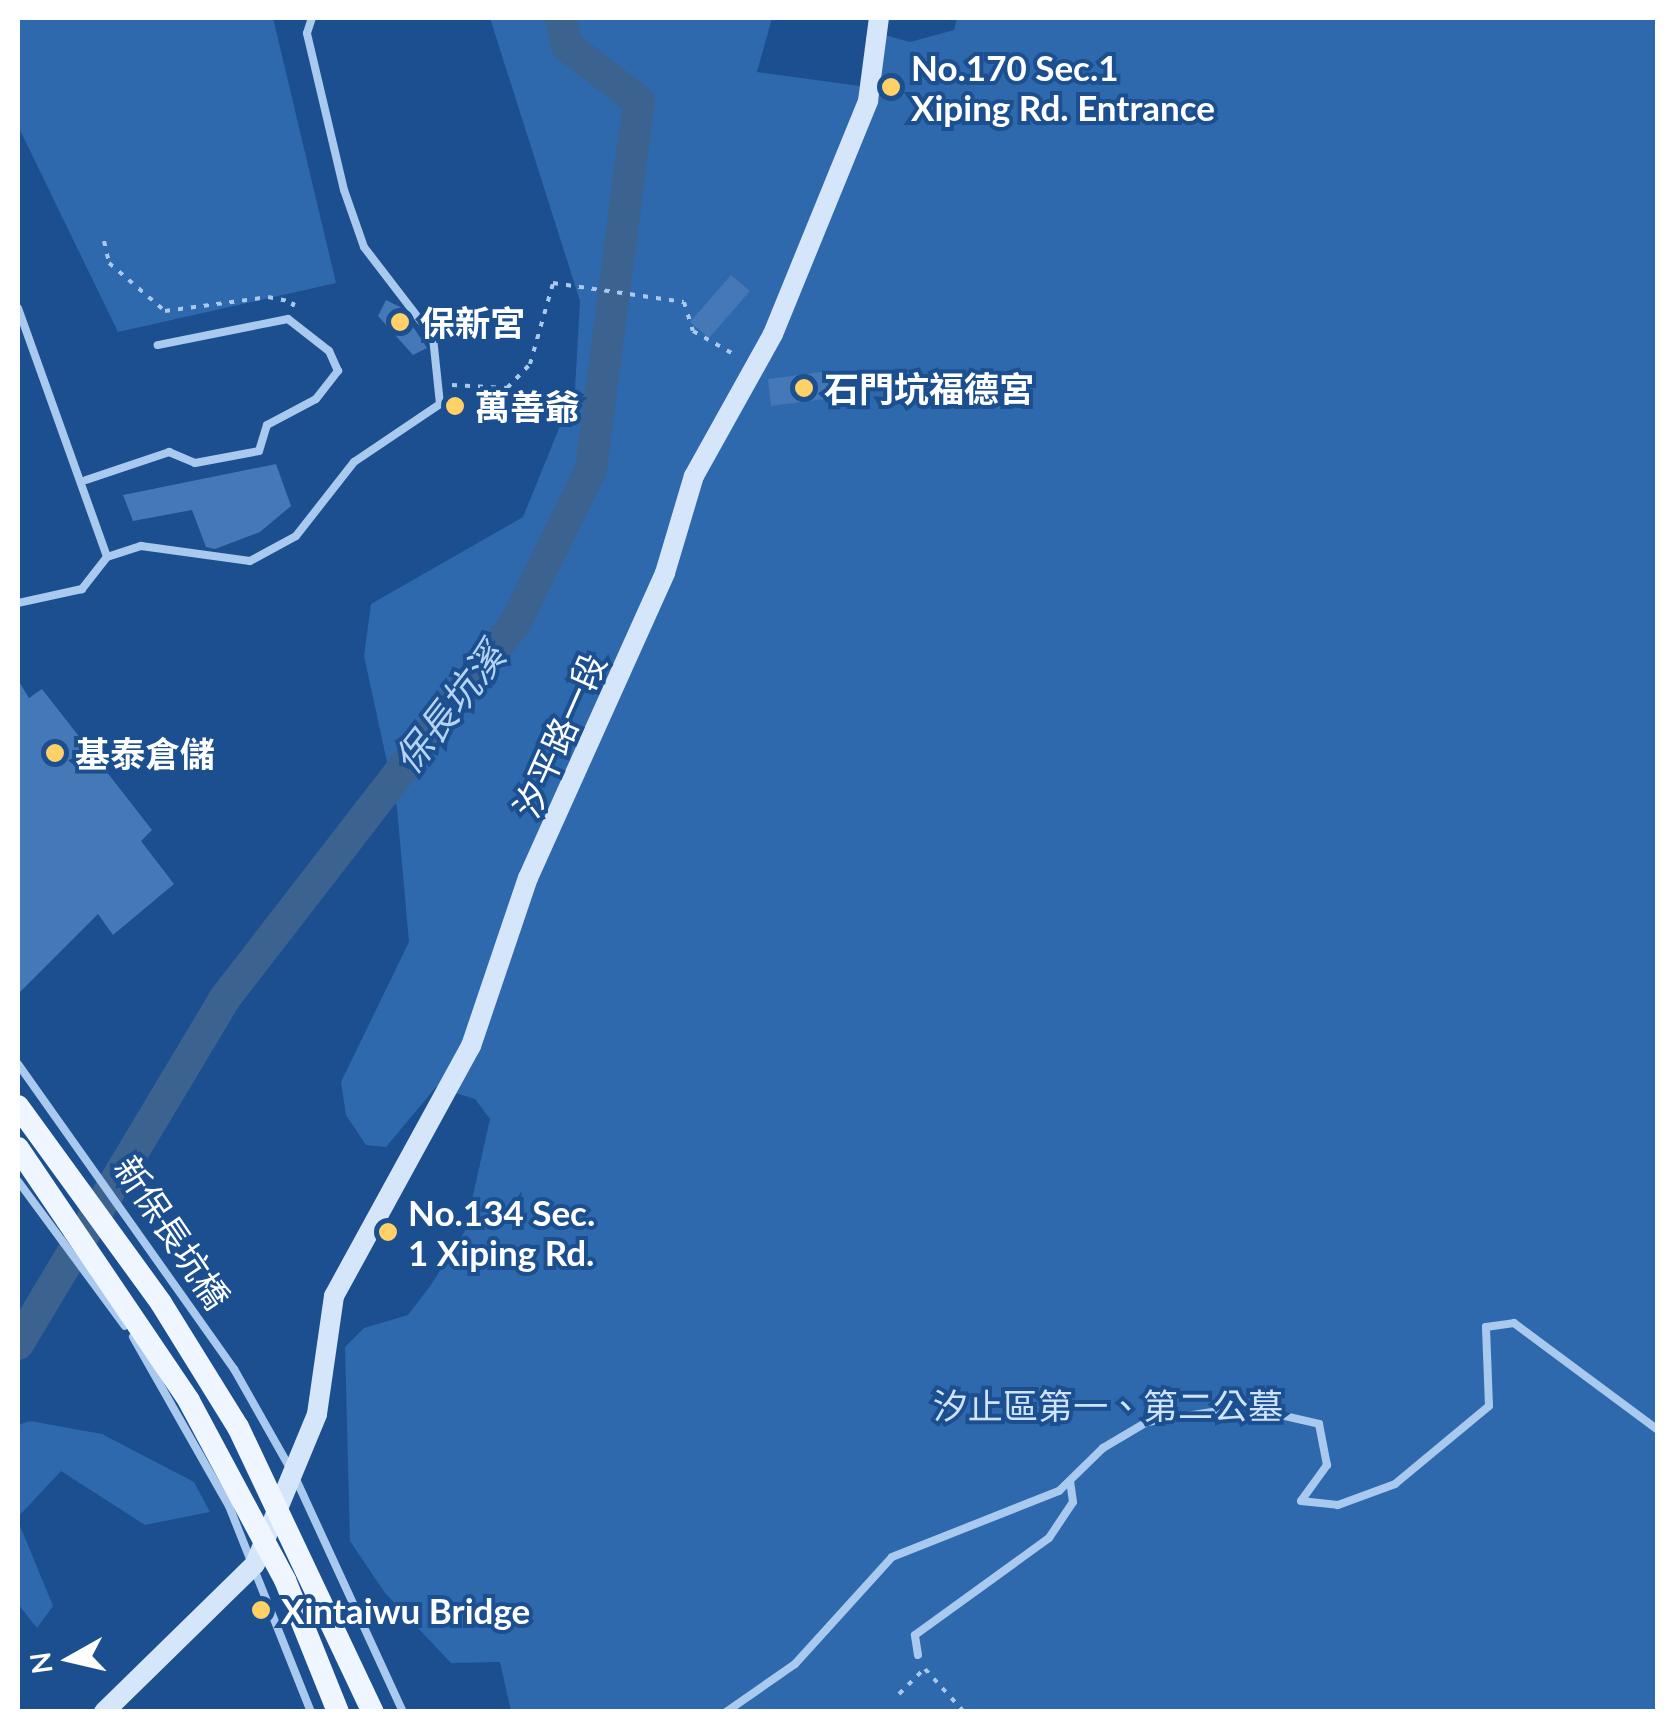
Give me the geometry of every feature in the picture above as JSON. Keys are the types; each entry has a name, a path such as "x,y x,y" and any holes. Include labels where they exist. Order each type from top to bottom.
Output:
{"main road":[{"path":"18,1106 161,1302 238,1428 373,1712"},
{"path":"18,1148 189,1401 284,1580 338,1712"}],"street":[{"name":"汐平路一段","path":"255,1564 316,1414 334,1296 449,1097 528,878 665,572 694,476 760,360 868,100 879,18"},
{"path":"104,1712 255,1564"}],"lane":[{"path":"18,603 82,589 106,558 140,546 250,562 296,536 354,462 430,416 442,384 426,324 364,247 322,101 312,18"},
{"path":"18,308 57,437 86,480 106,558"},
{"path":"86,480 169,452 196,463 259,451 266,425 316,399 338,371 330,352 288,319 158,345"},
{"name":"新保長坑橋","path":"18,1064 274,1438 402,1712"},
{"path":"18,1180 133,1337 229,1506 311,1712"},
{"path":"726,1712 795,1664 892,1557 1070,1481 1147,1422 1246,1407 1319,1424 1327,1465 1300,1501 1338,1505 1395,1484 1489,1406 1486,1327 1514,1323 1658,1430"},
{"path":"918,1655 916,1635 939,1614 1049,1538 1073,1502 1070,1481"}],"path":[{"path":"104,241 109,263 165,311 268,297 294,302 288,319"},
{"path":"442,384 507,388 530,364 544,299 560,284 684,302 682,318 708,343 760,360"},
{"path":"918,1655 964,1712"},
{"path":"898,1694 925,1668"}],"green space":[{"path":"18,18 273,18 336,283 118,332 18,126"},
{"name":"汐止區第一、第二公墓","path":"490,18 772,18 757,72 860,86 871,31 910,42 954,30 957,18 1657,18 1657,1711 511,1711 500,1662 451,1663 385,1593 350,1541 345,1347 364,1328 408,1315 431,1285 465,1231 490,1119 475,1099 436,1087 386,1147 366,1145 346,1115 341,1082 409,942 397,808 364,656 371,604 523,517 575,389 580,301"},
{"path":"30,1421 102,1434 194,1482 210,1512 145,1525 61,1471 18,1517 18,1425"},
{"path":"18,1521 53,1606 37,1628 18,1604"}],"building":[{"path":"731,275 750,291 709,338 690,322"},
{"name":"保新宮","path":"386,300 400,307 427,348 413,355 378,316"},
{"name":"石門坑福德宮","path":"837,370 840,397 771,406 768,379"},
{"path":"276,464 291,506 260,532 215,549 206,547 192,510 133,521 123,495"},
{"name":"基泰倉儲","path":"18,680 29,698 42,689 152,830 141,841 174,884 113,935 98,914 18,994"}],"waterway":[{"name":"保長坑溪","path":"18,1344 225,998 517,620 591,469 639,101 567,46 561,18"}],"place":[{"name":"No.170 Sec.1 Xiping Rd. Entrance","path":"891,87"},
{"name":"保新宮","path":"400,322"},
{"name":"石門坑福德宮","path":"804,388"},
{"name":"萬善爺","path":"455,406"},
{"name":"基泰倉儲","path":"55,753"},
{"name":"No.134 Sec. 1 Xiping Rd.","path":"388,1232"},
{"name":"Xintaiwu Bridge","path":"261,1610"}]}
